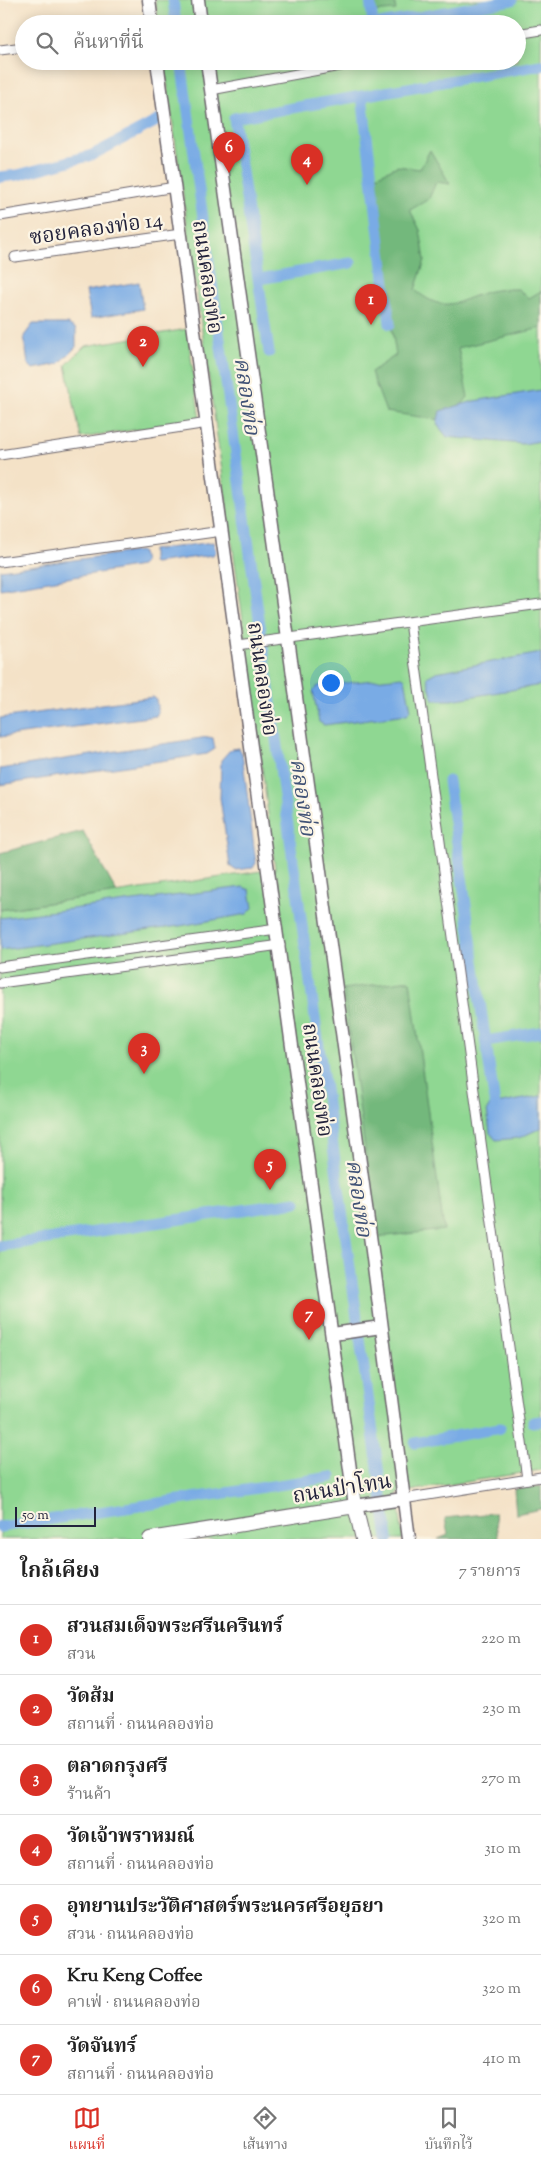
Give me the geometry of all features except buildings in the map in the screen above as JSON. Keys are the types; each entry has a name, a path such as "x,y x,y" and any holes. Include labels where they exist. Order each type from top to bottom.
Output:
{"main road":[{"name":"ถนนป่าโทน","path":"150,1539 361,1505"},
{"name":"ถนนคลองท่อ","path":"361,1505 362,1539"}],"street":[{"path":"149,0 151,15"},
{"path":"198,0 200,15"},
{"path":"526,32 541,30"},
{"path":"0,50 15,48"},
{"name":"ถนนคลองท่อ","path":"159,70 222,531 244,644 277,929 361,1505"},
{"name":"ถนนคลองท่อ","path":"208,70 282,639 400,1499 409,1539"},
{"path":"211,90 319,70"},
{"path":"0,216 175,187"},
{"name":"ซอยคลองท่อ 14","path":"15,257 181,234"},
{"path":"0,455 208,423"},
{"path":"0,562 222,531"},
{"path":"244,644 541,604"},
{"path":"410,622 528,1479"},
{"path":"0,967 277,929"},
{"path":"0,983 280,945"},
{"path":"336,1334 378,1328"},
{"name":"ถนนป่าโทน","path":"361,1505 541,1477"}],"green space":[{"path":"155,0 541,0 541,1470 397,1493 403,1539 0,1539 0,910 275,869 245,634 165,70 526,70 526,15 158,15"},
{"path":"368,0 394,0 396,10 369,12"},
{"path":"430,150 450,184 436,182 429,199 410,210 420,230 425,260 415,290 426,298 444,304 452,304 497,290 518,289 529,298 541,291 541,328 458,348 468,397 448,421 386,412 371,372 396,355 368,180 397,166 420,169"},
{"path":"187,329 200,420 81,438 66,365 85,346"},
{"path":"83,831 117,893 0,910 0,853"},
{"path":"410,980 444,1230 377,1237 343,989"},
{"path":"541,1486 541,1509 516,1514 514,1489"},
{"path":"495,1513 498,1539 438,1539 448,1535 445,1518"}],"water":[{"path":"139,282 143,309 91,318 86,291"},
{"path":"33,324 68,324 76,329 76,347 59,364 33,369 28,364 24,336"},
{"path":"541,390 541,441 523,444 447,437 437,424 440,411 474,401"},
{"path":"213,542 216,551 213,555 152,562 152,550"},
{"path":"139,551 142,553 144,563 141,566 0,589 0,570"},
{"path":"541,653 541,685 451,700 433,700 427,677 436,672"},
{"path":"402,677 405,679 411,710 407,714 324,725 319,722 313,691 318,686"},
{"path":"153,697 156,699 158,712 156,716 0,737 0,718"},
{"path":"208,737 213,738 215,749 207,754 0,785 0,769"},
{"path":"239,748 242,753 256,863 253,868 235,870 230,866 220,798 221,760 231,749"},
{"path":"243,887 250,890 253,908 247,914 180,926 0,950 0,918"},
{"path":"541,1096 541,1128 519,1138 496,1140 490,1133 487,1110 490,1105"}],"waterway":[{"name":"คลองท่อ","path":"173,0 175,15"},
{"path":"370,0 372,15"},
{"path":"430,15 512,0"},
{"path":"526,68 541,65"},
{"name":"คลองท่อ","path":"182,70 388,1539"},
{"path":"269,352 234,118 512,70"},
{"path":"362,96 390,324"},
{"path":"0,177 18,175 92,155 159,120"},
{"path":"259,279 351,263"},
{"path":"448,781 497,1119"},
{"path":"486,1041 541,1032"},
{"path":"0,1246 296,1202"},
{"path":"533,1422 541,1421"},
{"path":"415,1443 500,1428"},
{"path":"0,1527 331,1477"}],"place":[{"name":"Kru Keng Coffee","path":"229,173"},
{"name":"วัดเจ้าพราหมณ์","path":"307,185"},
{"name":"สวนสมเด็จพระศรีนครินทร์","path":"371,325"},
{"name":"วัดส้ม","path":"143,367"},
{"name":"ตลาดกรุงศรี","path":"144,1074"},
{"name":"อุทยานประวัติศาสตร์พระนครศรีอยุธยา","path":"270,1190"},
{"name":"วัดจันทร์","path":"309,1340"}]}
